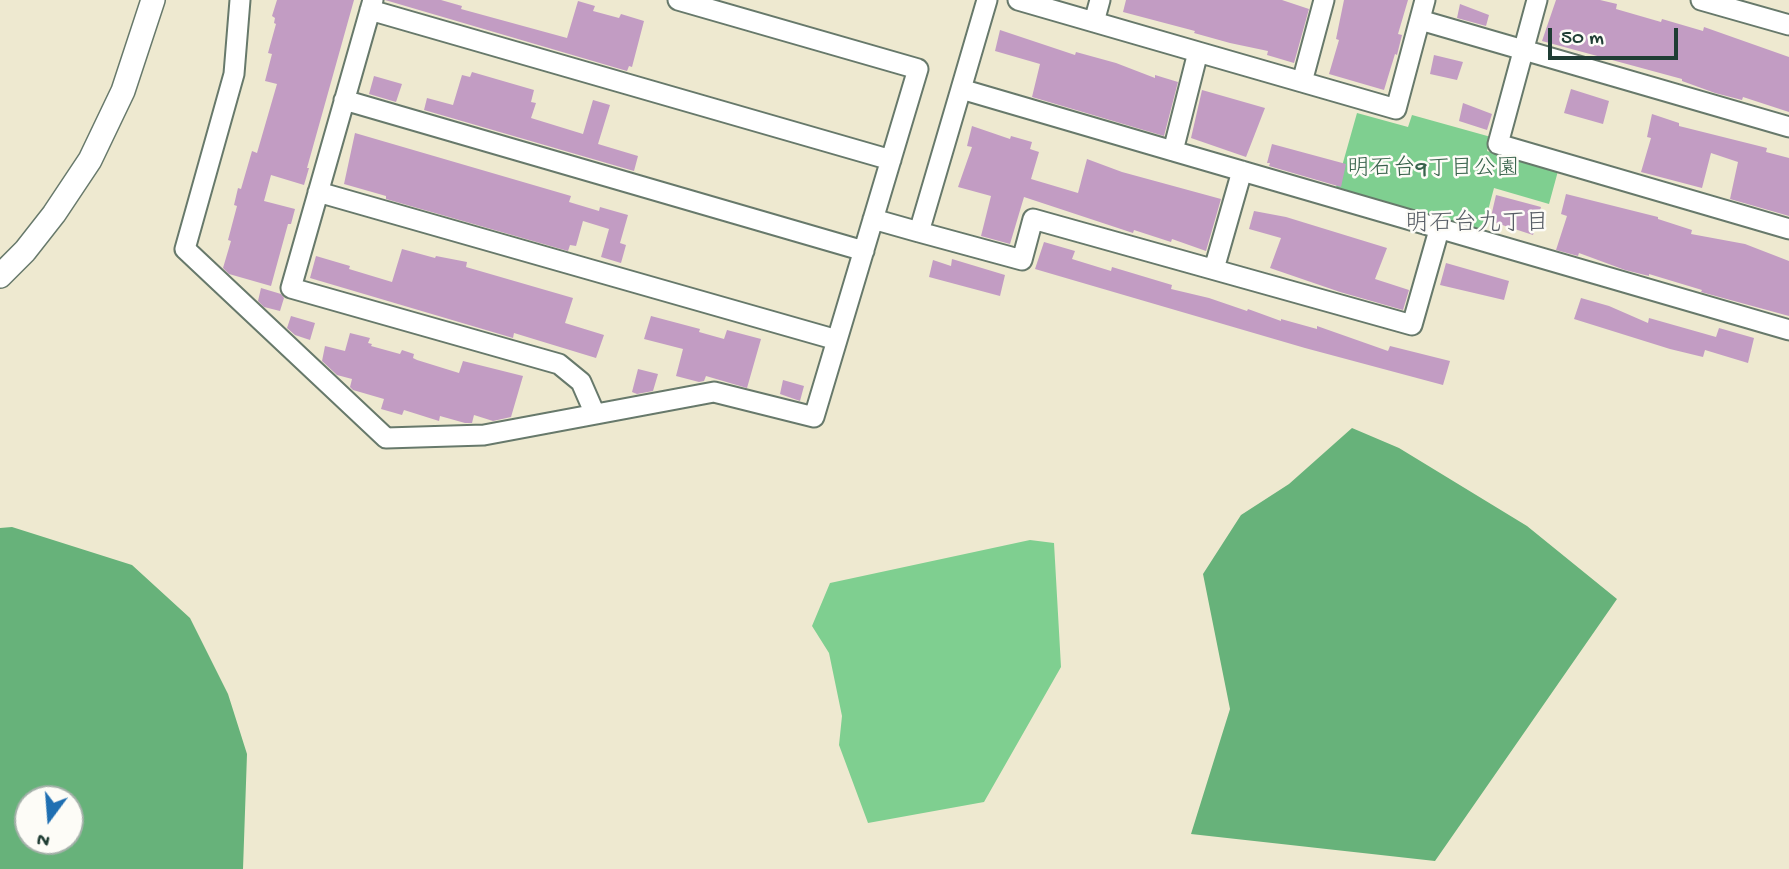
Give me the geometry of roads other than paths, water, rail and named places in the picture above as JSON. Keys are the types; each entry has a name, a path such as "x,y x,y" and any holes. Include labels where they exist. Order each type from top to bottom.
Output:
{"street":[{"path":"0,276 39,233 90,160 123,92 153,0"},
{"path":"240,0 234,74 185,249 386,438 484,435 714,393 814,417 918,69 678,0"},
{"path":"919,232 987,0"},
{"path":"1018,0 1396,109 1425,0"},
{"path":"1094,22 1100,0"},
{"path":"1302,82 1324,0"},
{"path":"1537,0 1498,144 1789,229"},
{"path":"1701,0 1789,25"},
{"path":"595,414 581,382 559,364 291,288 371,5 891,160"},
{"path":"1420,20 1789,127"},
{"path":"1172,151 1199,52"},
{"path":"961,89 1789,330"},
{"path":"344,100 864,251"},
{"path":"1214,270 1242,172"},
{"path":"318,192 837,340"},
{"path":"873,219 1022,260 1033,219 1412,325 1439,230"}],"district":[{"name":"明石台九丁目","path":"1477,225"}],"park label":[{"name":"明石台9丁目公園","path":"1433,170"}]}
